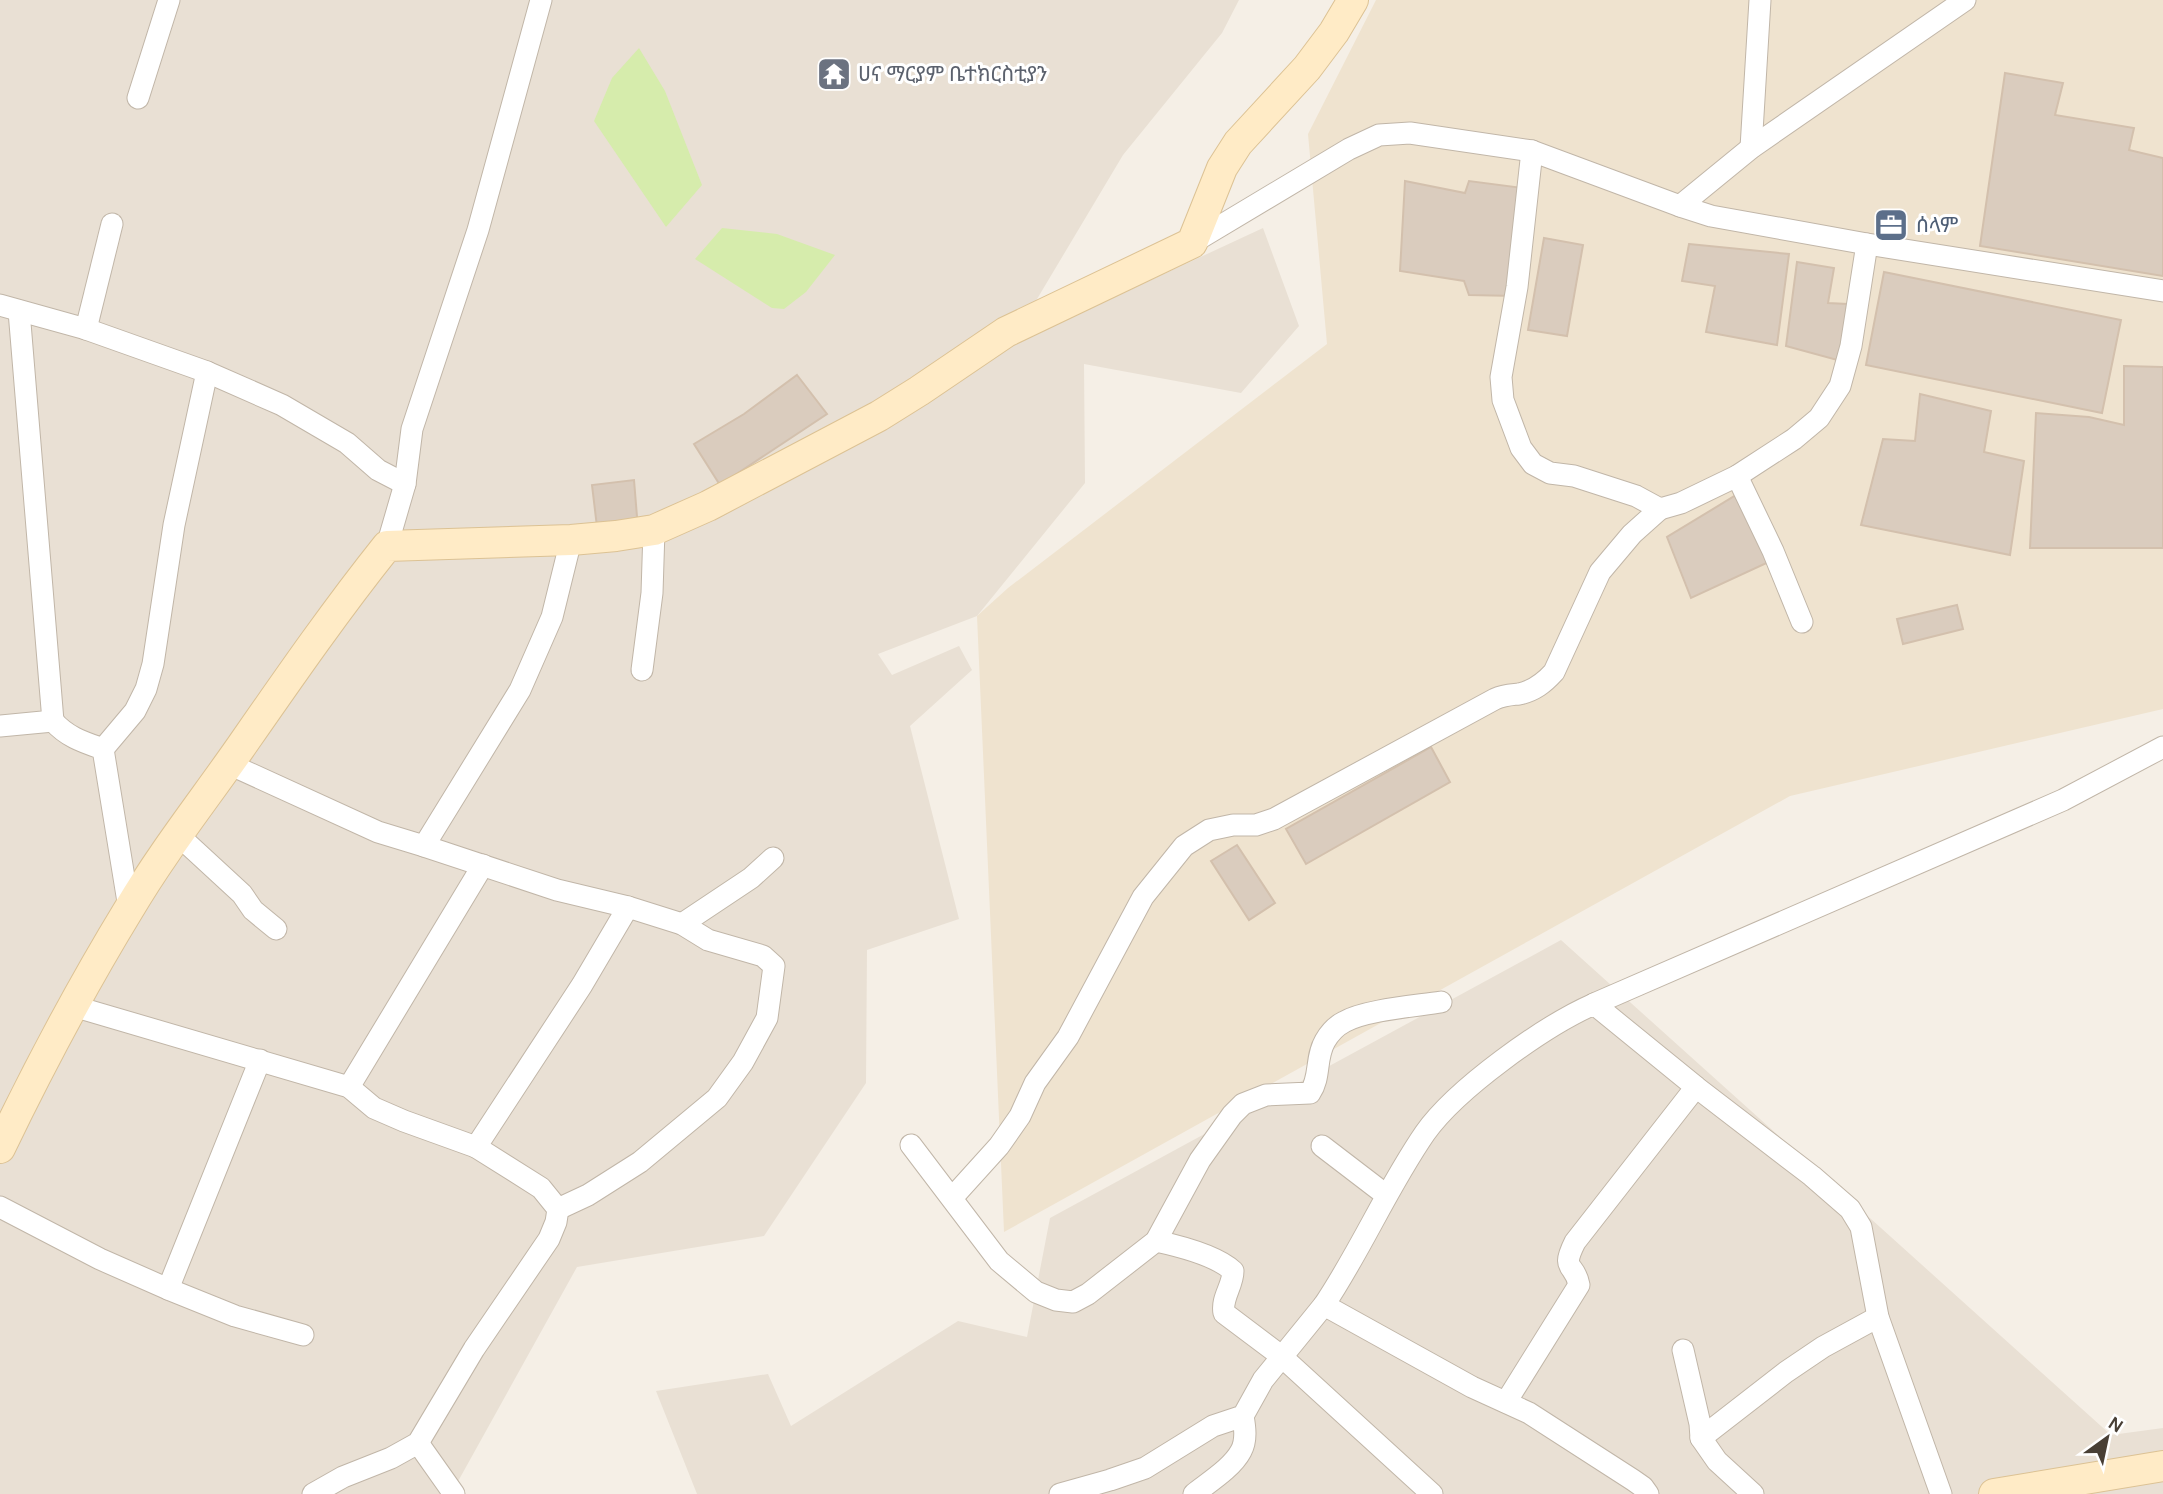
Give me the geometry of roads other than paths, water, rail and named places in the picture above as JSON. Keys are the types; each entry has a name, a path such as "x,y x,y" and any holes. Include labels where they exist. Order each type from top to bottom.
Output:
{"street":[{"path":"138,98 169,0"},
{"path":"0,1148 129,908 344,599 387,546 405,484 412,429 478,229 541,0"},
{"path":"1192,243 1222,168 1238,143 1307,68 1334,32 1353,0"},
{"path":"1751,148 1760,0"},
{"path":"1680,206 1751,148 1965,0"},
{"path":"387,546 571,540 617,537 654,530 708,506 879,416 1006,332 1192,243 1349,149 1379,135 1410,133 1532,151 1712,216 1867,244 2163,290"},
{"path":"1532,151 1517,287 1501,377 1503,400 1521,448 1533,464 1550,473 1574,475 1636,496 1660,509"},
{"path":"86,330 112,224"},
{"path":"952,1198 999,1146 1020,1116 1035,1083 1068,1037 1143,897 1184,846 1209,830 1233,825 1256,825 1274,820 1496,699 1506,694 1521,694 1542,685 1555,672 1600,572 1632,534 1660,509 1681,503 1737,476 1794,439 1819,418 1840,386 1851,346 1867,244"},
{"path":"103,749 76,740 53,720 9,308 86,330 206,372 282,405 347,443 379,470 405,484"},
{"path":"129,908 103,749 135,711 146,689 153,664 174,525 206,372"},
{"path":"1737,476 1773,551 1802,622"},
{"path":"642,670 652,593 654,530"},
{"path":"424,846 520,690 552,617 571,540"},
{"path":"0,726 53,720"},
{"path":"1194,1494 1228,1466 1242,1450 1246,1431 1243,1416 1263,1380 1324,1305 1341,1279 1386,1195 1425,1132 1449,1104 1505,1059 1572,1013 2063,800 2163,747"},
{"path":"229,764 378,832 557,890 628,907 682,924 708,940 763,956 774,966 767,1018 743,1062 717,1098 640,1162 588,1195 558,1209"},
{"path":"178,835 242,894 253,910 276,929"},
{"path":"682,924 751,878 773,858"},
{"path":"349,1087 483,865"},
{"path":"476,1147 582,985 628,907"},
{"path":"911,1145 999,1261 1036,1292 1056,1300 1073,1302 1088,1294 1156,1241 1200,1160 1243,1104 1266,1095 1310,1093 1318,1076 1319,1053 1324,1041 1345,1020 1381,1011 1441,1002"},
{"path":"1594,1003 1850,1209 1861,1227 1878,1317 1941,1494"},
{"path":"74,1006 349,1087 374,1108 476,1147 541,1188 558,1209 549,1239 474,1349 418,1443 391,1458 343,1477 313,1494"},
{"path":"168,1289 260,1060"},
{"path":"1506,1402 1579,1285 1578,1278 1569,1267 1568,1255 1575,1242 1696,1087"},
{"path":"1322,1146 1386,1195"},
{"path":"0,1207 100,1259 168,1289 235,1316 303,1335"},
{"path":"1156,1241 1182,1247 1227,1265 1233,1271 1233,1279 1223,1306 1224,1313 1281,1356 1432,1494"},
{"path":"1324,1305 1472,1387 1529,1413 1643,1487 1648,1494"},
{"path":"1701,1438 1795,1366 1823,1347 1878,1317"},
{"path":"1683,1350 1701,1438 1717,1461 1753,1494"},
{"path":"1060,1494 1145,1468 1213,1426 1243,1416"},
{"path":"418,1443 454,1494"},
{"path":"1994,1494 2163,1465"}],"place":[{"name":"ሀና ማርያም ቤተክርስቲያን","path":"834,74"},
{"name":"ሰላም","path":"1891,225"}]}
